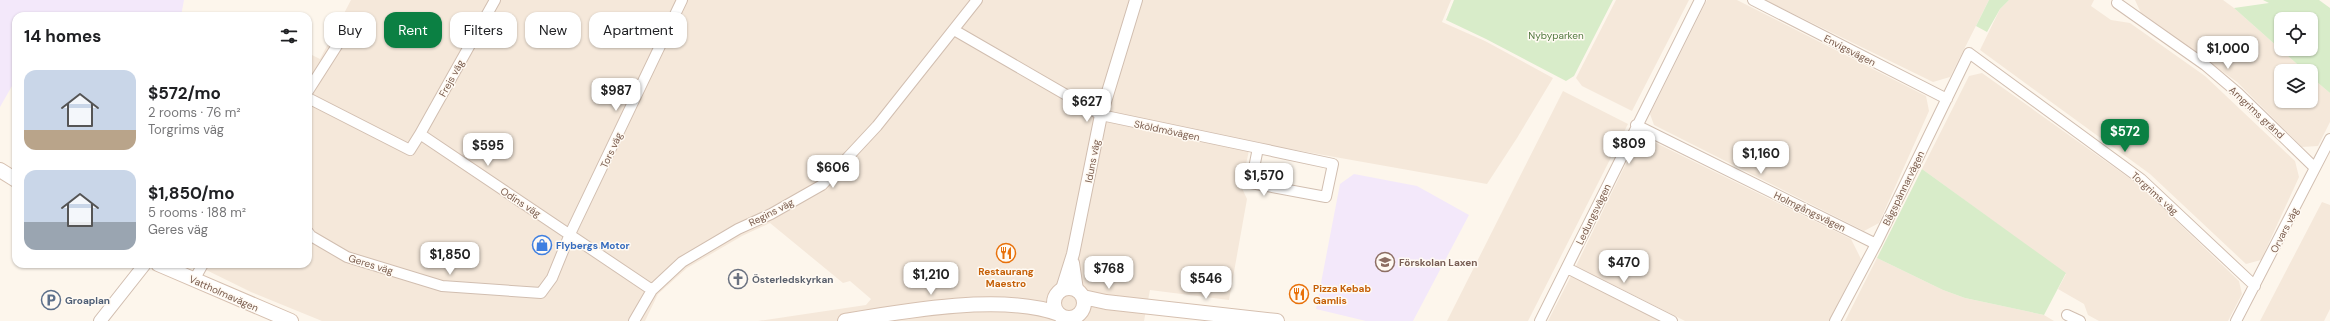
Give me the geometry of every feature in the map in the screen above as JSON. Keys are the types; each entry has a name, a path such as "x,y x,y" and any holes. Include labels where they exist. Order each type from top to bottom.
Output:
{"main road":[{"path":"0,170 12,178"},
{"name":"Vattholmavägen","path":"167,268 291,321"},
{"path":"1019,305 1071,288 1080,293 1131,305 1277,321"},
{"path":"1059,292 1054,303 1061,318"},
{"path":"1080,293 1085,304 1081,313"},
{"path":"845,321 900,311 982,305 1019,305 1047,310 1061,318 1070,319 1081,313 1131,305"}],"street":[{"name":"Frejs väg","path":"420,134 495,0"},
{"name":"Tors väg","path":"570,234 682,0"},
{"name":"Regins väg","path":"634,321 652,290 682,262 738,229 771,214 822,185 877,126 977,0"},
{"name":"Iduns väg","path":"1059,292 1073,254 1101,115 1136,0"},
{"name":"Ledungsvägen","path":"1540,321 1636,125 1700,0"},
{"name":"Envigsvägen","path":"1754,0 1947,99"},
{"name":"Arngrims gränd","path":"2117,3 2205,65 2238,93 2315,168"},
{"name":"Sköldmövägen","path":"954,30 1101,115 1258,148 1333,164 1326,197 1251,183 1258,148"},
{"path":"312,85 335,48"},
{"name":"Bågspännarvägen","path":"1835,321 1876,244 1969,53"},
{"name":"Torgrims väg","path":"1969,53 2141,178 2255,286"},
{"path":"312,100 410,150 420,134"},
{"name":"Holmgångsvägen","path":"1636,125 1876,244"},
{"name":"Odins väg","path":"420,134 652,290"},
{"name":"Orvars väg","path":"2236,321 2330,139"},
{"name":"Geres väg","path":"312,237 347,257 442,286 541,293 552,278 570,234"},
{"name":"Iduns väg","path":"1073,254 1073,275 1080,293"},
{"path":"100,321 142,268"},
{"path":"194,280 201,268"},
{"path":"1567,268 1672,321"},
{"path":"2067,315 2080,321"}],"shaded area":[{"path":"0,0 184,0 182,12 12,12 12,86 0,107"},
{"path":"351,0 1451,0 1442,22 1485,41 1553,78 1487,184 1251,142 1241,186 1247,199 1229,300 1150,290 1144,321 758,321 866,305 871,299 850,281 843,283 770,223 742,236 687,268 658,294 645,321 322,321 251,292 202,268 312,268 312,55 320,59 326,48 376,48 376,12 345,12"},
{"path":"1616,0 1689,0 1632,111 1582,86 1576,78"},
{"path":"1707,0 1737,0 1926,96 1929,111 1879,223 1864,231 1654,125 1650,114"},
{"path":"1765,0 1989,0 1950,77 1933,82"},
{"path":"2009,0 2094,0 2091,6 2111,20 2130,23 2205,76 2295,161 2299,177 2261,260 2246,264 2150,174 1980,50 2000,9"},
{"path":"2135,0 2223,0 2234,8 2274,43 2274,56 2288,56 2297,64 2274,64 2274,108 2318,108 2318,83 2330,93 2330,122 2318,146 2302,147 2237,82 2141,13"},
{"path":"1982,73 2139,185 2239,281 2242,294 2228,321 2099,321 2088,315 2084,304 2058,289 2066,274 1922,169 1969,76"},
{"path":"1563,91 1628,124 1528,321 1447,321"},
{"path":"1648,139 1851,239 1861,259 1829,321 1685,321 1576,266 1636,143"},
{"name":"Förskolan Laxen","path":"1354,174 1417,186 1469,215 1413,321 1366,321 1316,309 1340,184"},
{"path":"2322,202 2330,205 2330,309 2324,321 2260,321"},
{"path":"1877,258 1943,290 1965,298 2044,315 2054,321 1845,321"},
{"path":"1571,276 1663,321 1548,321"}],"green space":[{"name":"Nybyparken","path":"1454,0 1613,0 1574,76 1566,81 1446,20"},
{"path":"1989,0 2009,0 2000,9 1987,32 1976,26"},
{"path":"2263,0 2319,0 2330,8 2330,93 2318,83 2318,64 2297,64 2288,56 2318,56 2318,12 2274,12 2274,43 2234,8 2269,3"},
{"path":"1922,169 2066,273 2044,315 1965,298 1943,290 1877,258"}],"place":[{"name":"Flybergs Motor","path":"542,245"},
{"name":"Restaurang Maestro","path":"1006,253"},
{"name":"Förskolan Laxen","path":"1385,262"},
{"name":"Österledskyrkan","path":"738,279"},
{"name":"Pizza Kebab Gamlis","path":"1299,294"},
{"name":"Groaplan","path":"51,300"}]}
